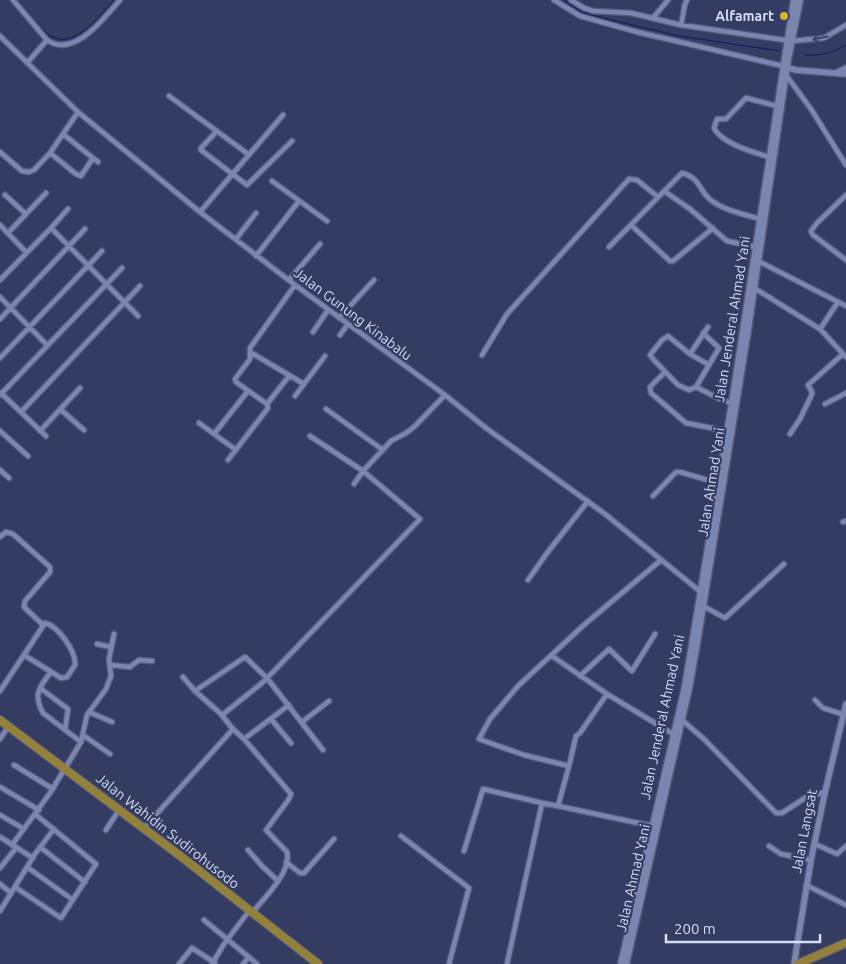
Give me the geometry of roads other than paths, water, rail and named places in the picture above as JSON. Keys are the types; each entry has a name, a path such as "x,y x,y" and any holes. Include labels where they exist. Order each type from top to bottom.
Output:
{"highway":[{"name":"Jalan Wahidin Sudirohusodo","path":"0,720 144,828 251,912 309,961 318,964"},
{"path":"796,964 846,943"}],"main road":[{"path":"789,43 794,0"},
{"name":"Jalan Ahmad Yani","path":"626,964 639,896 693,669 703,606 702,593 754,288 789,43 800,0"},
{"name":"Jalan Jenderal Ahmad Yani","path":"745,335 769,157 777,106 786,66"},
{"name":"Jalan Jenderal Ahmad Yani","path":"621,964 639,896 652,826 685,687 702,593 718,483 733,407"}],"street":[{"path":"13,0 47,40 54,44 64,44 80,40 120,0"},
{"path":"554,0 580,16 637,32 786,66 846,74"},
{"path":"571,0 593,11 631,14 681,25 789,43 824,38 846,25"},
{"path":"653,18 668,0"},
{"path":"681,25 684,4 687,0"},
{"name":"Jalan Gunung Kinabalu","path":"0,36 78,112 200,212 486,428 588,501 702,593"},
{"path":"27,63 47,40"},
{"path":"786,66 846,166"},
{"path":"836,72 846,68"},
{"path":"169,96 248,154"},
{"path":"769,157 739,146 716,132 714,128 718,119 726,118 746,98 777,106"},
{"path":"0,152 22,171 26,172 37,169 78,112"},
{"path":"200,212 283,115"},
{"path":"217,131 200,149 248,185 292,141"},
{"path":"63,134 98,162"},
{"path":"50,153 81,176 93,158"},
{"path":"609,247 684,173 693,176 714,202 731,210 760,219"},
{"path":"482,355 507,314 629,180 637,180 658,197"},
{"path":"272,181 327,221"},
{"path":"664,191 690,209 728,241 756,247"},
{"path":"8,233 46,193"},
{"path":"5,195 26,214"},
{"path":"846,195 811,231 813,235 846,260"},
{"path":"256,256 299,202"},
{"path":"0,280 68,209"},
{"path":"236,239 256,213"},
{"path":"0,225 26,252"},
{"path":"631,226 670,261 673,261 713,228"},
{"path":"51,228 138,316"},
{"path":"0,319 85,229"},
{"path":"289,280 320,244"},
{"path":"0,358 102,251"},
{"path":"758,261 846,306"},
{"path":"46,436 1,394 122,268"},
{"path":"339,318 374,280"},
{"path":"267,404 235,380 250,359 250,348 295,285"},
{"path":"21,412 140,286"},
{"path":"754,288 820,329 844,355 808,385 812,393 800,419 790,434"},
{"path":"0,297 47,345"},
{"path":"820,329 838,302"},
{"path":"313,332 328,310"},
{"path":"340,335 348,324"},
{"path":"690,354 708,327"},
{"path":"703,333 718,347 709,365 696,387 689,390 678,385 652,359 650,354 667,336 671,337 690,354 709,365"},
{"path":"250,352 304,384"},
{"path":"295,396 325,356"},
{"path":"665,372 650,387 650,393 686,423 727,431"},
{"path":"228,460 268,409 267,404 290,376"},
{"path":"696,387 733,407"},
{"path":"40,431 80,388"},
{"path":"214,434 248,391"},
{"path":"825,404 846,394"},
{"path":"354,484 363,471 392,440 414,427 444,395"},
{"path":"60,409 84,430"},
{"path":"326,410 382,450"},
{"path":"199,423 236,450"},
{"path":"0,431 28,456"},
{"path":"222,715 267,678 420,519 363,471 310,436"},
{"path":"0,470 9,478"},
{"path":"653,496 676,472 718,483"},
{"path":"528,580 588,501"},
{"path":"0,537 6,532 13,534 50,567 50,572 25,601 24,605 24,608 43,625"},
{"path":"569,766 524,755 479,739 485,726 519,685 585,624 661,560"},
{"path":"703,606 724,618 784,564"},
{"path":"0,691 45,623 61,635 75,660 73,668 64,678 61,678 24,655"},
{"path":"0,868 24,829 53,789 81,742 89,712 110,682 111,647 114,634"},
{"path":"580,676 609,649 632,670 655,634"},
{"path":"97,644 111,647"},
{"path":"552,656 607,694 673,734"},
{"path":"195,691 244,657 267,678 323,750"},
{"path":"110,665 130,667 139,660 152,661"},
{"path":"51,672 40,688 37,697 42,712 81,742"},
{"path":"180,964 192,948 214,963 228,939 278,881 286,862 287,852 266,830 291,794 222,715 195,691 183,677"},
{"path":"40,688 67,708 65,730"},
{"path":"558,806 576,736 607,694"},
{"path":"815,700 823,708 845,715"},
{"path":"302,722 329,701"},
{"name":"Jalan Langsat","path":"796,964 806,885 824,792 845,715 846,704"},
{"path":"244,739 289,705"},
{"path":"89,712 112,722"},
{"path":"271,719 291,743"},
{"path":"682,720 705,740 776,813 782,813 805,798 824,792"},
{"path":"0,739 8,726"},
{"path":"144,828 233,729"},
{"path":"83,735 110,754"},
{"path":"14,765 53,789"},
{"path":"0,787 37,812 54,829 96,864 60,918 15,887"},
{"path":"464,851 483,789 652,826"},
{"path":"506,964 542,803"},
{"path":"106,830 119,810"},
{"path":"0,815 24,829"},
{"path":"0,910 40,847 54,829"},
{"path":"402,836 469,888 449,964"},
{"path":"0,837 33,858"},
{"path":"286,862 300,873 304,873 334,838"},
{"path":"815,844 837,854 846,846"},
{"path":"769,846 781,854 811,860"},
{"path":"40,847 85,882"},
{"path":"248,850 278,881"},
{"path":"27,867 73,900"},
{"path":"0,884 11,893"},
{"path":"806,885 846,905"},
{"path":"204,920 258,964"},
{"path":"243,964 249,957"}],"waterway":[{"path":"17,0 45,32 55,38 65,39 74,37 92,24 114,0"},
{"path":"564,0 580,11 595,16 679,36 780,51"},
{"path":"805,55 826,53 846,45"}],"place":[{"name":"Alfamart","path":"784,16"}]}
